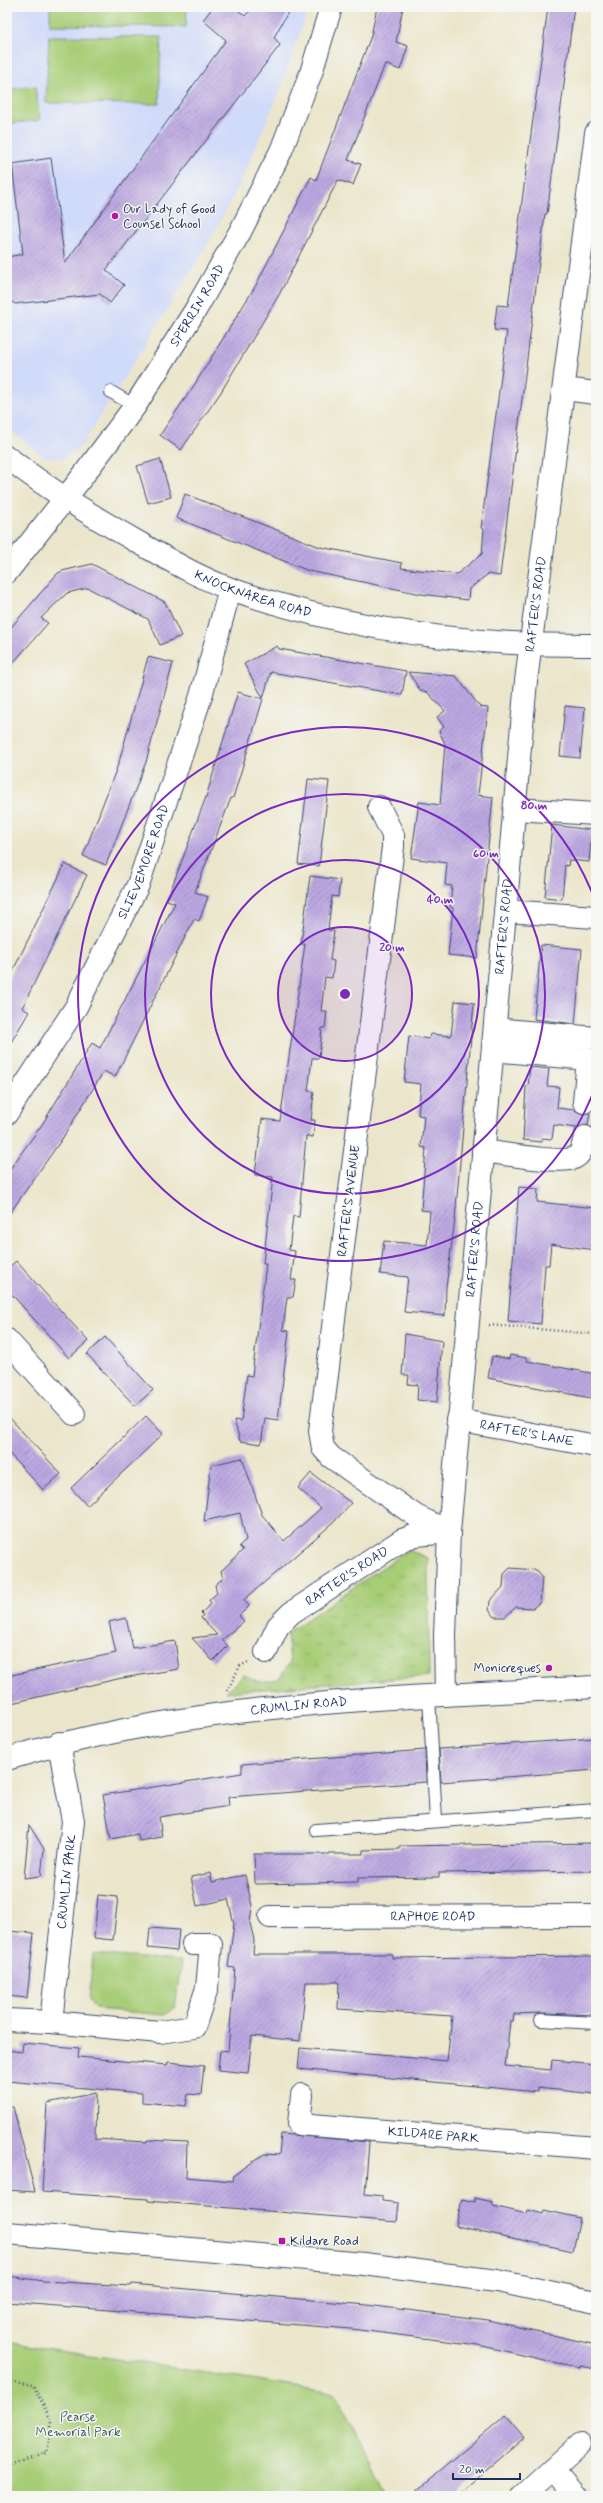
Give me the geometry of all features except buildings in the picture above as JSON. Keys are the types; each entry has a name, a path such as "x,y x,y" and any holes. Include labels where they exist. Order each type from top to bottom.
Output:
{"street":[{"name":"SPERRIN ROAD","path":"7,572 135,406 219,270 281,151 311,73 331,7"},
{"name":"RAFTER'S ROAD","path":"437,1696 445,1635 448,1532 530,646 596,133"},
{"path":"564,389 596,393"},
{"name":"KNOCKNAREA ROAD","path":"7,457 64,499 188,570 230,589 353,623 530,646 596,645"},
{"name":"SLIEVEMORE ROAD","path":"7,1113 76,1007 138,885 201,696 230,589"},
{"name":"RAFTER'S AVENUE","path":"379,807 391,830 393,847 320,1431 324,1448 331,1457 416,1516 448,1532"},
{"path":"515,809 596,814"},
{"path":"506,910 596,918"},
{"path":"495,1029 596,1038"},
{"path":"493,1050 588,1059 584,1102"},
{"path":"483,1151 556,1159 574,1158 581,1152 585,1136"},
{"path":"7,1340 74,1414"},
{"name":"RAFTER'S LANE","path":"458,1420 596,1446"},
{"name":"RAFTER'S ROAD","path":"266,1652 278,1626 291,1613 386,1549 416,1535 448,1532"},
{"name":"CRUMLIN ROAD","path":"7,1759 59,1743 191,1717 291,1706 596,1687"},
{"name":"CRUMLIN PARK","path":"51,2022 72,1821 59,1743"},
{"name":"RAPHOE ROAD","path":"270,1917 596,1916"},
{"path":"7,2020 51,2022 160,2032 194,2027 207,1988 211,1944 193,1944"},
{"name":"KILDARE PARK","path":"302,2095 299,2124 596,2148"},
{"path":"7,2233 364,2264 497,2281 596,2302"},
{"path":"523,2496 580,2444"},
{"path":"552,2469 576,2496"}],"lane":[{"path":"111,392 135,406"},
{"path":"436,1820 437,1696"},
{"path":"316,1830 436,1820 596,1810"},
{"path":"541,2020 596,2023"}],"path":[{"path":"467,1323 596,1334"},
{"path":"224,1695 240,1666 266,1652"},
{"path":"7,2381 34,2385 52,2422 47,2453 7,2466"}],"shaded area":[{"name":"Our Lady of Good Counsel School","path":"7,7 309,7 281,88 241,182 205,249 83,444 64,459 44,457 7,428"}],"green space":[{"path":"50,7 187,7 186,27 50,25"},
{"path":"49,36 161,37 159,104 46,103"},
{"path":"35,86 40,120 7,124 7,90"},
{"path":"408,1550 428,1558 429,1676 226,1692 243,1675 260,1682 279,1679 290,1662 287,1633"},
{"path":"93,1954 181,1961 175,2008 165,2015 95,2009 89,2000"},
{"name":"Pearse Memorial Park","path":"7,2342 335,2393 388,2496 7,2496"}],"place":[{"name":"Our Lady of Good Counsel School","path":"115,216"},
{"name":"Monicreques","path":"549,1668"},
{"name":"Kildare Road","path":"282,2241"}]}
